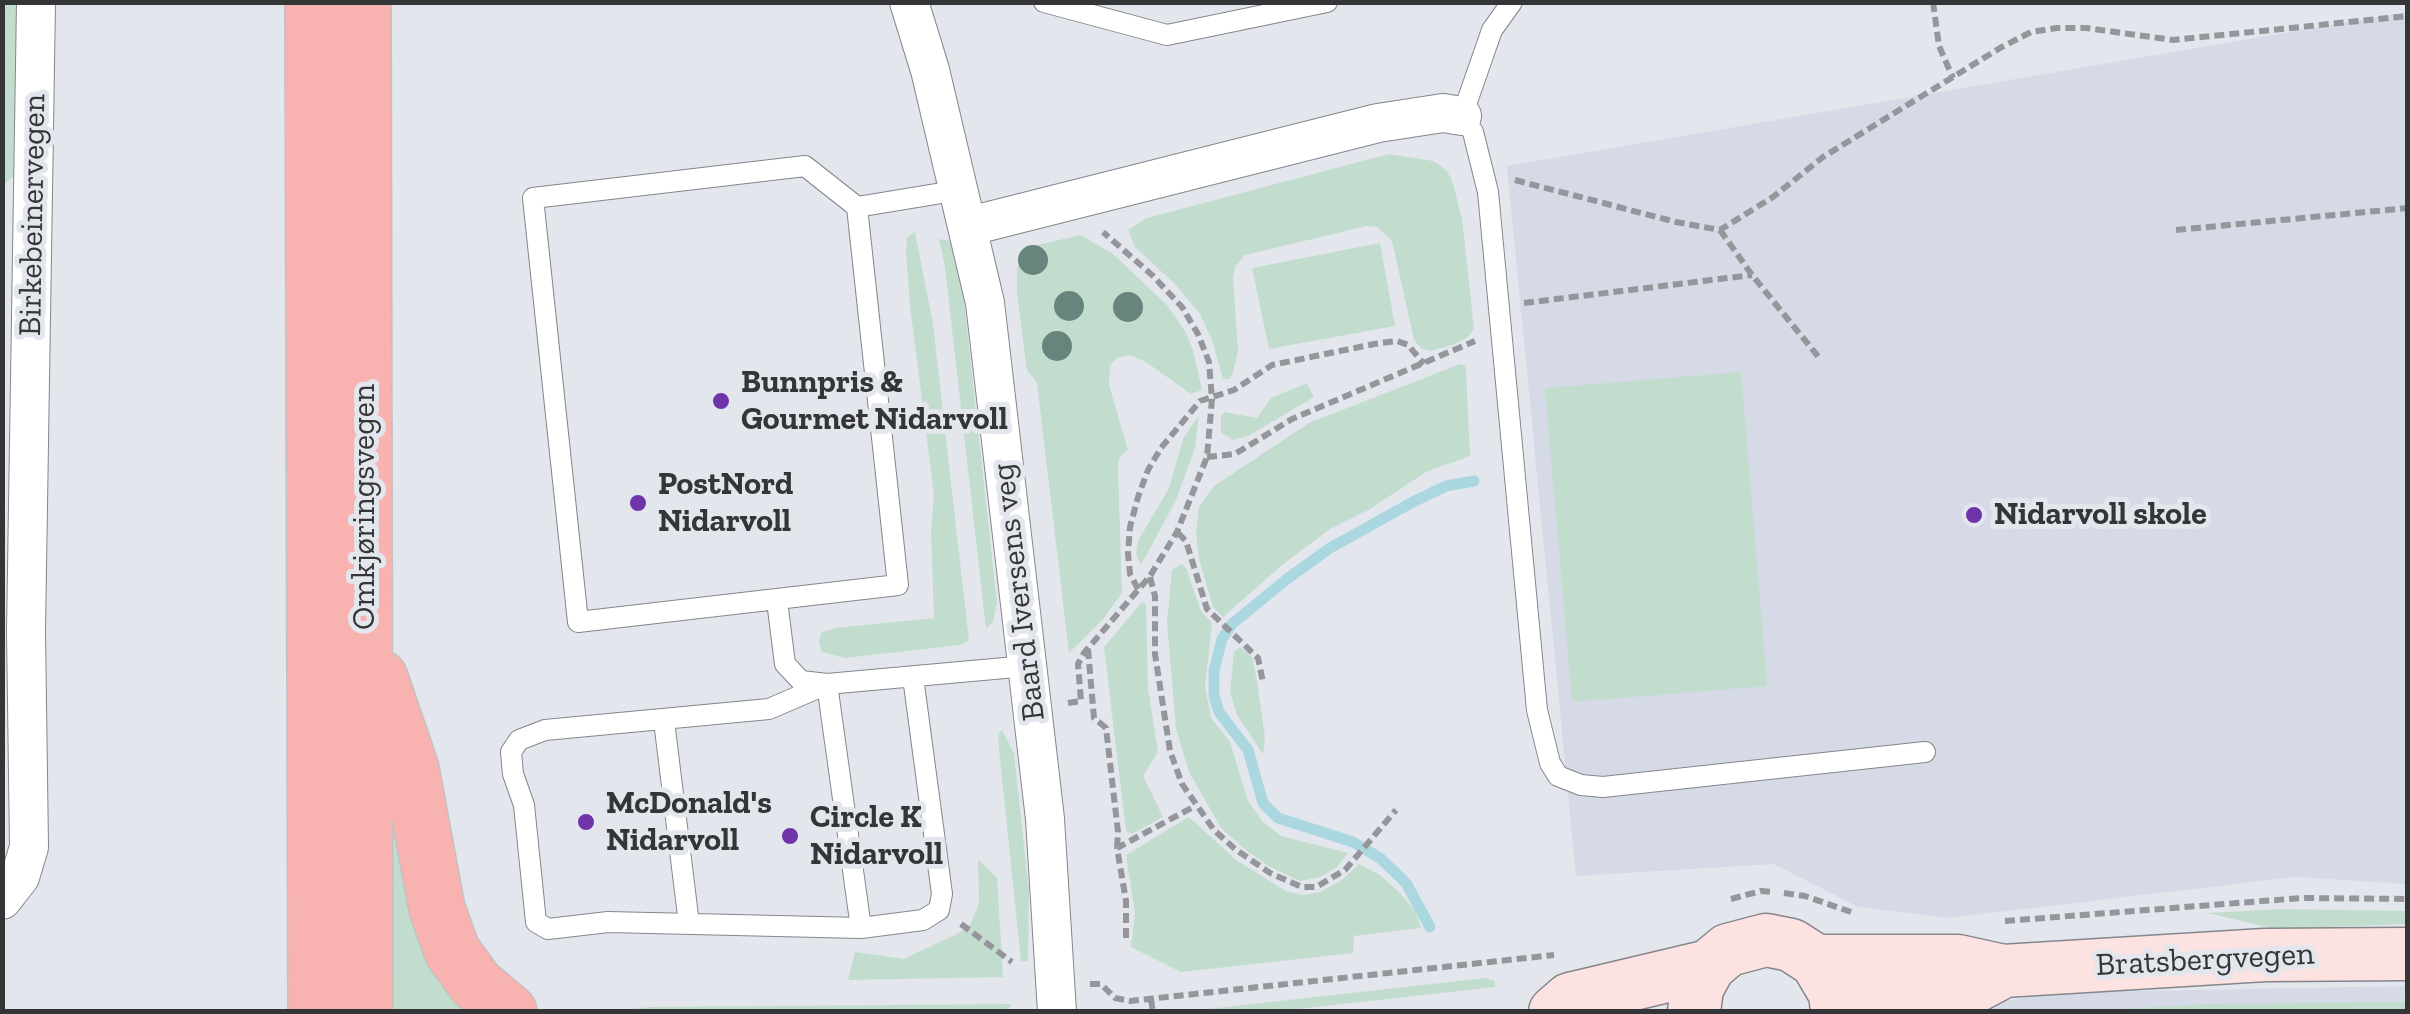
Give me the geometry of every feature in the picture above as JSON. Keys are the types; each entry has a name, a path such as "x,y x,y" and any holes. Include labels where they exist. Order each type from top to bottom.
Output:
{"highway":[{"name":"Omkjøringsvegen","path":"313,2 316,1012"},
{"name":"Omkjøringsvegen","path":"363,2 366,1012"},
{"path":"366,636 411,769 437,909 452,951 492,998"}],"main road":[{"path":"1555,1012 1570,999 1701,989 1728,950 1766,940 1791,945 1816,961 1835,992 1837,1012"},
{"name":"Bratsbergvegen","path":"1866,1012 1959,995 1996,947"},
{"name":"Bratsbergvegen","path":"1816,961 1958,961 1996,947 2265,955 2408,954"}],"street":[{"name":"Birkebeinervegen","path":"2,900 20,877 28,847 26,631 36,2"},
{"name":"Baard Iversens veg","path":"909,2 970,226 986,303 1045,819 1057,1012"},
{"path":"970,226 1378,124 1443,113 1462,116"}],"lane":[{"path":"1044,2 1166,35 1327,2"},
{"path":"1512,2 1492,30 1462,116 1473,132 1488,192 1537,710 1550,763 1558,776 1581,786 1603,786 1925,752"},
{"path":"805,166 858,207 898,585 578,622 533,198 805,166"},
{"path":"858,207 960,190"},
{"path":"777,600 785,664 801,681 827,684 1027,666"},
{"path":"827,684 769,708 544,730 520,740 512,752 513,774 524,805 536,922 548,928 608,922 860,928 924,920 940,910 942,894 913,677"},
{"path":"827,684 860,928"},
{"path":"664,721 689,924"}],"path":[{"path":"1932,2 1938,46 1953,78"},
{"path":"1502,179 1720,230 1773,197 1824,157 2031,32 2057,28 2173,40 2408,16"},
{"path":"1057,705 1081,701 1078,664 1150,576 1177,532 1207,458 1212,398 1208,362 1198,334 1182,308 1152,275 1097,228 1084,199"},
{"path":"2176,230 2408,208"},
{"path":"1720,230 1821,360"},
{"path":"1498,306 1752,276"},
{"path":"1207,458 1235,454 1292,419 1468,346 1480,336"},
{"path":"1138,589 1130,574 1130,527 1148,470 1191,408 1234,390 1272,365 1397,341 1408,345 1424,364"},
{"path":"1177,532 1186,541 1206,609 1258,658 1263,682"},
{"path":"1150,576 1155,596 1155,654 1170,750 1195,806 1235,850 1283,880 1302,887 1316,886 1351,863 1396,810"},
{"path":"1088,648 1094,718 1106,728 1118,832 1116,848 1126,900 1126,938"},
{"path":"1116,848 1195,806"},
{"path":"1726,900 1761,891 1805,896 1857,914"},
{"path":"1996,947 2302,898 2408,900"},
{"path":"974,933 1012,962"},
{"path":"1100,984 1115,998 1151,1000 1560,954"},
{"path":"1151,1000 1153,1012"}],"shaded area":[{"name":"Nidarvoll skole","path":"2407,12 2407,884 2295,877 1948,918 1858,907 1774,864 1576,876 1507,166"},
{"path":"2107,984 2143,991 2407,986 2407,1011 1943,1012"}],"green space":[{"path":"3,3 23,3 16,174 3,185"},
{"path":"1389,154 1433,161 1452,180 1462,219 1474,329 1455,344 1430,351 1421,348 1414,340 1392,241 1377,227 1367,226 1245,255 1235,267 1233,278 1238,351 1233,373 1229,379 1223,379 1200,314 1135,247 1128,230 1147,218"},
{"path":"915,232 933,324 969,641 845,658 822,652 821,633 835,628 934,618 934,495 906,251 907,237"},
{"path":"1081,235 1113,254 1167,305 1193,350 1202,390 1191,394 1130,355 1117,358 1110,366 1109,385 1128,450 1119,458 1118,467 1122,593 1104,618 1069,653 1037,383 1027,370 1017,269 1033,246"},
{"path":"939,239 956,242 963,291 997,603 993,622 986,629 945,267"},
{"path":"1380,243 1395,326 1269,349 1252,268"},
{"path":"1460,364 1466,372 1470,456 1426,472 1370,509 1330,529 1223,617 1213,607 1196,533 1199,507 1214,486 1309,423"},
{"path":"1741,372 1767,686 1572,702 1545,388"},
{"path":"1307,383 1314,397 1248,436 1233,440 1221,432 1224,412 1257,418 1271,398"},
{"path":"1199,415 1195,448 1176,500 1141,565 1136,554 1138,541 1169,488 1183,439"},
{"path":"1182,564 1201,611 1212,623 1205,686 1211,718 1230,742 1248,801 1263,822 1281,836 1348,853 1337,867 1320,877 1300,881 1247,851 1221,828 1189,772 1176,729 1167,622 1172,570"},
{"path":"1142,602 1146,604 1148,688 1158,752 1143,776 1163,817 1132,834 1126,831 1104,647"},
{"path":"1240,647 1252,657 1265,738 1263,754 1237,715 1230,692 1234,652"},
{"path":"1002,730 1014,753 1029,892 1028,961 1021,961 1000,759 998,734"},
{"path":"392,772 472,1011 392,1012"},
{"path":"1189,817 1236,860 1286,891 1303,895 1320,892 1342,880 1359,864 1380,875 1400,893 1415,911 1421,928 1354,936 1353,953 1181,972 1131,947 1135,913 1126,855"},
{"path":"978,859 997,878 1003,977 848,980 855,952 904,959 959,933 971,923 979,904"},
{"path":"2280,909 2407,911 2407,924 2275,929 2208,913"},
{"path":"1486,978 1495,981 1495,987 1280,1011 1190,1011"},
{"path":"2408,1002 2407,1012 2084,1011 2207,1004"},
{"path":"1012,1004 1007,1012 613,1011 650,1007"}],"waterway":[{"path":"1430,927 1406,883 1380,858 1353,842 1278,818 1263,803 1248,750 1219,712 1214,696 1214,671 1222,639 1232,624 1287,579 1330,548 1411,503 1446,486 1474,481"}],"place":[{"name":"Bunnpris & Gourmet Nidarvoll","path":"721,401"},
{"name":"PostNord Nidarvoll","path":"638,503"},
{"name":"Nidarvoll skole","path":"1974,515"},
{"name":"McDonald's Nidarvoll","path":"586,822"},
{"name":"Circle K Nidarvoll","path":"790,836"}]}
